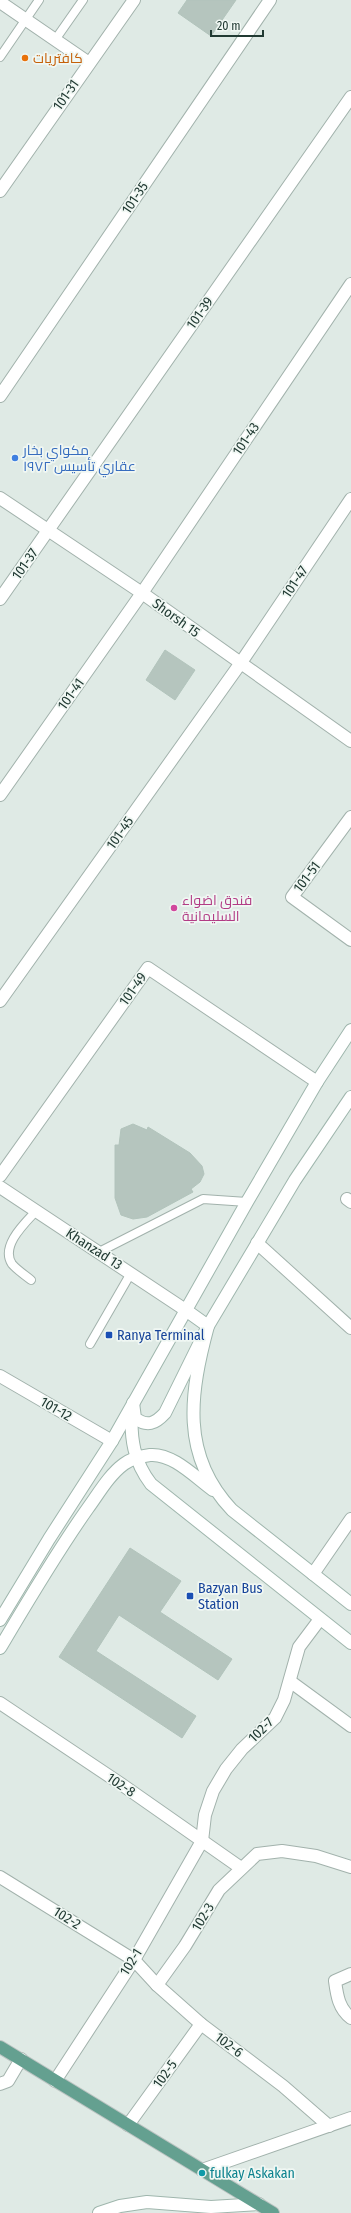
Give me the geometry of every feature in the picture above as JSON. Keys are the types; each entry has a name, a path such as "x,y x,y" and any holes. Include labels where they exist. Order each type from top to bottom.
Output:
{"main road":[{"path":"0,2047 202,2170 260,2208 273,2213"}],"street":[{"name":"101-31","path":"0,191 134,0"},
{"name":"101-35","path":"0,396 270,0"},
{"path":"0,2 89,63"},
{"name":"101-39","path":"49,529 351,97"},
{"name":"101-43","path":"142,593 351,284"},
{"name":"Shorsh 15","path":"0,498 49,529 142,593 240,664 351,741"},
{"name":"101-47","path":"240,664 351,499"},
{"name":"101-37","path":"0,599 49,529"},
{"name":"101-41","path":"0,795 142,593"},
{"name":"101-45","path":"0,1001 240,664"},
{"name":"101-51","path":"351,817 292,897 351,940"},
{"name":"101-49","path":"0,1176 148,968 317,1082"},
{"path":"0,1620 49,1539 112,1441 187,1311 247,1202 317,1082 351,1030"},
{"path":"133,1403 135,1418 142,1423 149,1424 160,1418 165,1413 208,1326 295,1180 351,1097"},
{"name":"Khanzad 13","path":"0,1187 131,1273 208,1326"},
{"path":"257,1243 351,1328"},
{"path":"208,1326 195,1379 193,1422 198,1449 206,1474 217,1494"},
{"name":"101-12","path":"0,1376 112,1441"},
{"path":"133,1403 131,1438 136,1458 144,1475 161,1493 351,1643"},
{"path":"0,1648 56,1554 110,1477 125,1463 136,1458 151,1455 168,1459 217,1494 232,1510 351,1604"},
{"path":"313,1574 351,1519"},
{"name":"102-7","path":"202,1841 205,1815 213,1791 226,1769 242,1749 275,1718 284,1700 290,1682 293,1664 300,1647 308,1632 320,1619"},
{"path":"290,1682 351,1726"},
{"name":"102-8","path":"0,1703 241,1868"},
{"name":"102-1","path":"55,2081 134,1960 202,1841"},
{"name":"102-3","path":"156,1985 185,1946 219,1890 257,1854 282,1851 316,1856 351,1867"},
{"name":"102-2","path":"0,1876 134,1960"},
{"name":"102-6","path":"134,1960 156,1985 201,2024 284,2086 329,2126"},
{"path":"351,1974 335,1981 338,2001 346,2014 351,2018"},
{"name":"102-5","path":"128,2125 201,2024"},
{"path":"0,2084 8,2081 21,2059"},
{"path":"202,2170 351,2118"},
{"path":"99,2213 120,2206 147,2202 211,2207 260,2208"}],"lane":[{"path":"0,57 39,0"},
{"path":"55,40 83,0"},
{"path":"99,1252 203,1199 247,1202"},
{"path":"31,1280 11,1263 8,1252 11,1239 36,1211"},
{"path":"90,1344 131,1273"}],"building":[{"path":"187,0 236,0 211,36 178,13"},
{"path":"165,650 195,670 175,700 146,680"},
{"path":"133,1124 147,1130 148,1127 190,1153 202,1166 204,1174 200,1182 191,1189 193,1192 147,1217 133,1219 121,1215 115,1198 115,1145 119,1145 121,1129"},
{"path":"130,1548 181,1581 160,1612 232,1659 218,1680 119,1615 96,1651 196,1716 182,1738 59,1657"}],"place":[{"name":"كافتريات","path":"25,58"},
{"name":"مكواي بخار عقاري تأسيس ١٩٧٢","path":"15,458"},
{"name":"فندق اضواء السليمانية","path":"174,908"},
{"name":"Ranya Terminal","path":"109,1335"},
{"name":"Bazyan Bus Station","path":"190,1596"},
{"name":"fulkay Askakan","path":"202,2173"}]}
